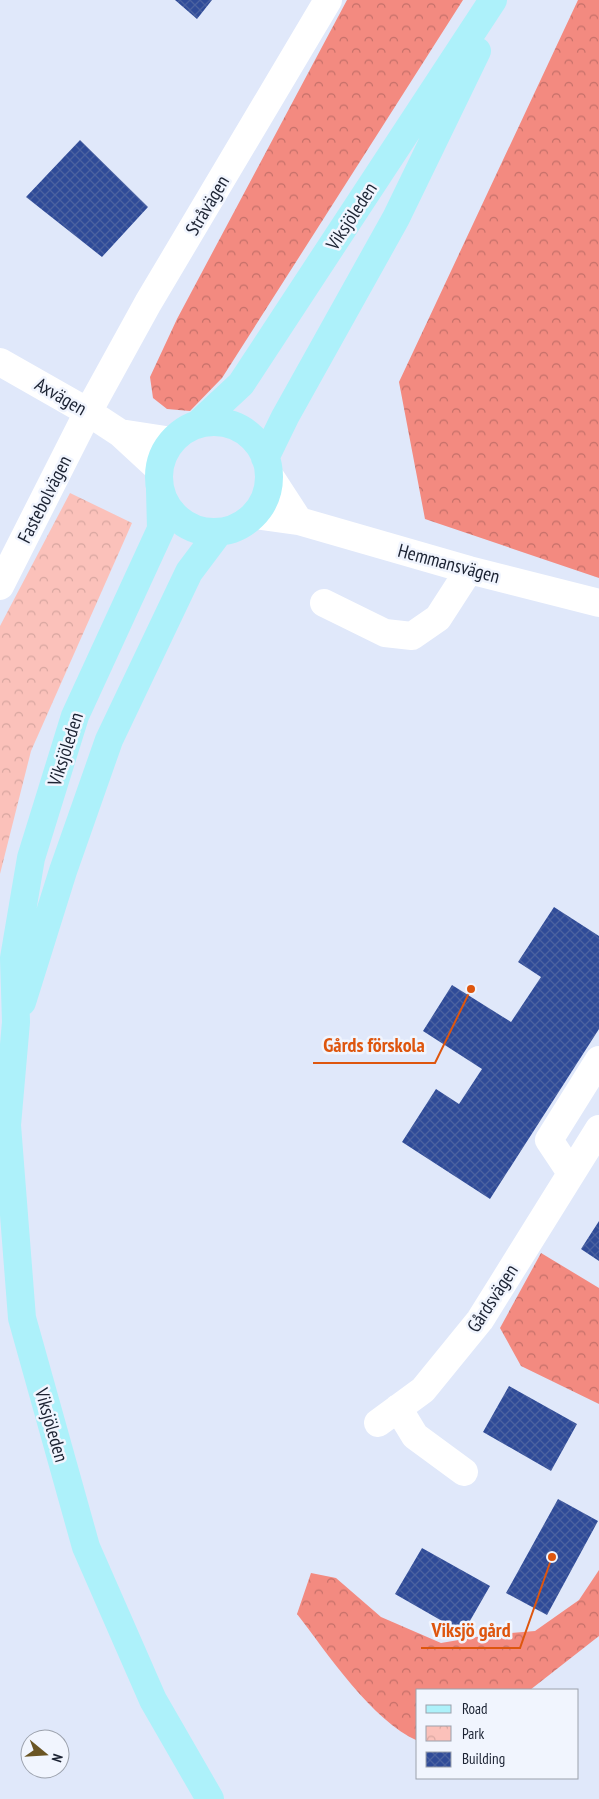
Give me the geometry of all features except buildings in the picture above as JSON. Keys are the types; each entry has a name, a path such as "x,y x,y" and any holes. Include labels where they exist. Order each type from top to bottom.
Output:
{"main road":[{"name":"Viksjöleden","path":"198,424 241,384 493,0"},
{"name":"Viksjöleden","path":"267,466 285,417 396,218 502,0"},
{"path":"217,422 233,425 254,439 267,466 268,490 254,516 219,532 208,532 188,526 173,515 159,480 164,452 182,431 198,424 217,422"},
{"name":"Viksjöleden","path":"159,480 160,529 75,716 31,858 14,958 16,1022 7,1124 22,1318 86,1547 153,1700 210,1799"},
{"name":"Viksjöleden","path":"16,1022 63,871 109,740 189,572 219,532"}],"street":[{"name":"Stråvägen","path":"88,412 148,303 328,0"},
{"name":"Axvägen","path":"0,362 88,412 120,433 159,480"},
{"name":"Fastebolvägen","path":"0,586 88,412"},
{"name":"Axvägen","path":"120,433 172,441"},
{"path":"267,466 299,521"},
{"name":"Hemmansvägen","path":"254,516 299,521 469,570 599,603"},
{"path":"324,603 385,633 412,636 438,618 469,570"},
{"path":"585,1163 549,1140 599,1060"},
{"name":"Gårdsvägen","path":"464,1472 388,1415 423,1390 480,1320 585,1163 599,1129"}],"green space":[{"path":"347,0 463,0 222,378 190,411 167,409 153,398 150,377 177,319"},
{"path":"578,0 599,0 599,578 425,519 399,382"},
{"path":"70,493 132,523 31,751 0,874 0,626"},
{"path":"541,1253 599,1288 599,1404 521,1366 500,1328"},
{"path":"599,1570 599,1636 531,1689 416,1689 416,1740 384,1718 368,1703 297,1614 311,1573 336,1578 381,1617 441,1643 488,1635 535,1631 579,1600"}],"place":[{"name":"Gårds förskola","path":"471,989"},
{"name":"Viksjö gård","path":"552,1557"}]}
